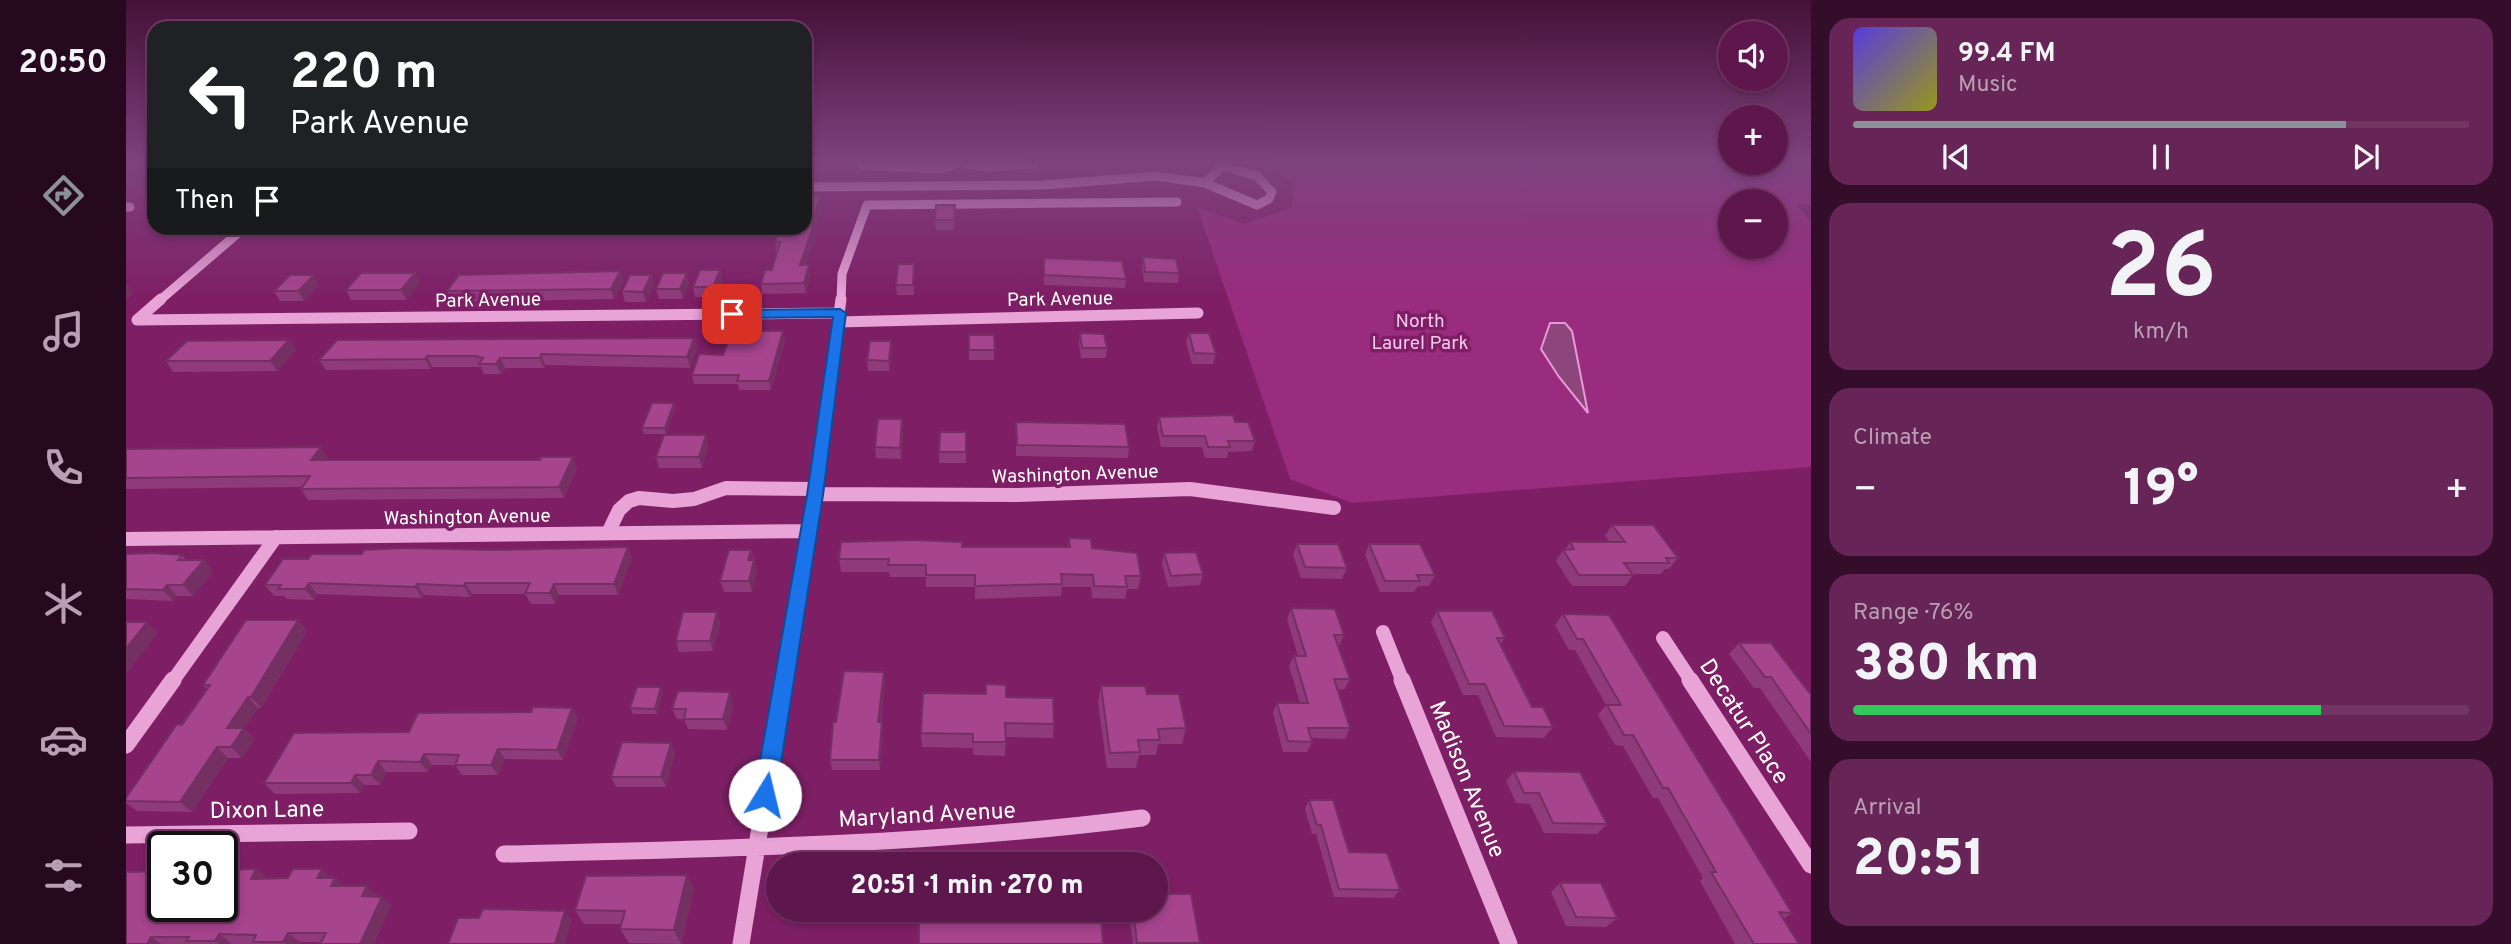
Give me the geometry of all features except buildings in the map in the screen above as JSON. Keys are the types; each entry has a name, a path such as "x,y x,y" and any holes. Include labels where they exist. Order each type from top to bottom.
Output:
{"street":[{"path":"741,944 816,492 845,261 866,208"},
{"name":"Park Avenue","path":"236,235 137,320 1198,313"},
{"name":"Washington Avenue","path":"608,533 619,510 639,498 673,501 694,499 726,488 1018,495 1190,489 1334,508"},
{"name":"Washington Avenue","path":"126,539 808,531"},
{"path":"126,745 276,537"},
{"name":"Madison Avenue","path":"1383,632 1509,944"},
{"name":"Decatur Place","path":"1663,638 1811,865"},
{"name":"Maryland Avenue","path":"504,854 756,847 1018,834 1142,818"},
{"name":"Dixon Lane","path":"126,835 409,831"}],"green space":[{"name":"North Laurel Park","path":"1197,208 1244,224 1290,208 1718,208 1718,259 1788,259 1788,208 1799,208 1811,222 1811,467 1352,503 1290,479"}],"shaded area":[{"path":"1550,323 1565,323 1572,331 1588,413 1541,349"}],"route":[{"path":"732,314 840,313 815,495 765,795"}]}
